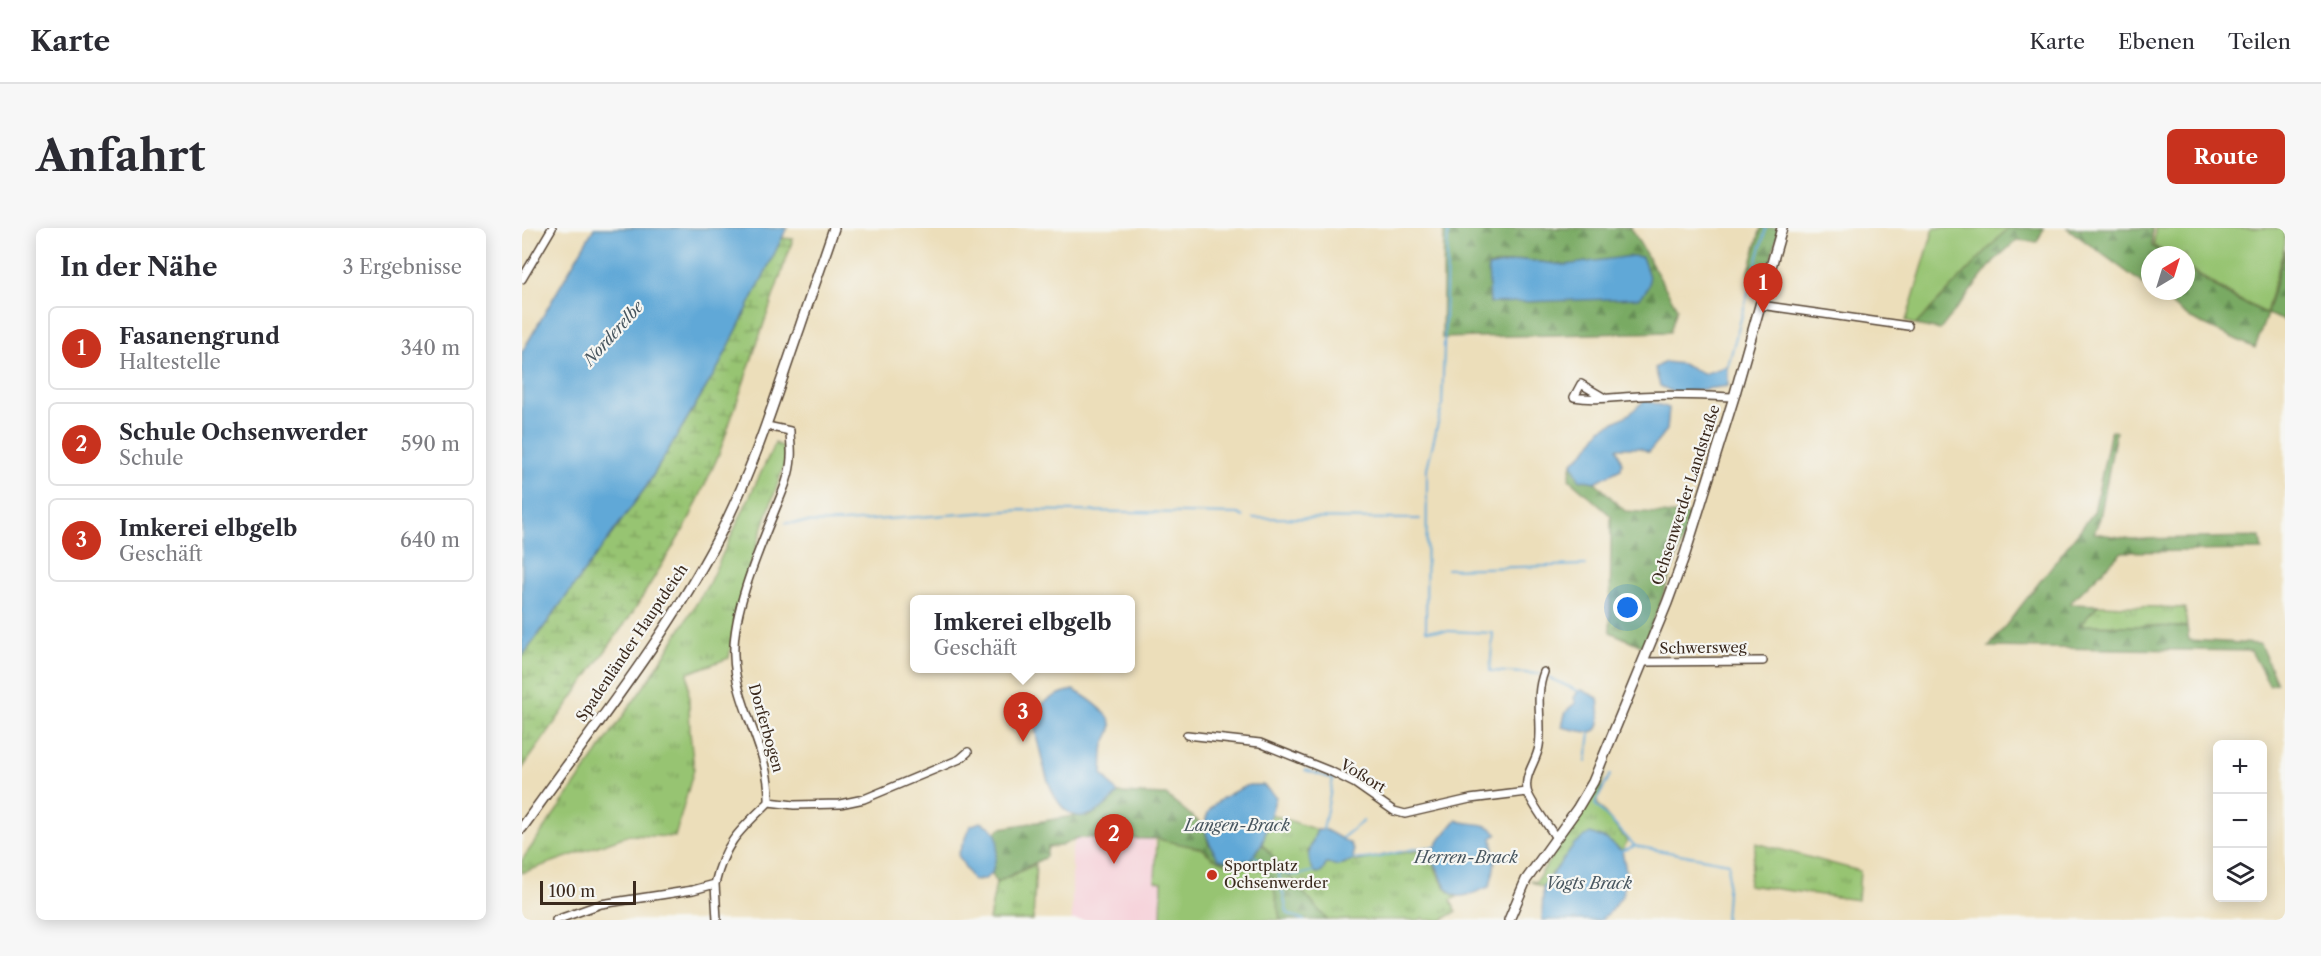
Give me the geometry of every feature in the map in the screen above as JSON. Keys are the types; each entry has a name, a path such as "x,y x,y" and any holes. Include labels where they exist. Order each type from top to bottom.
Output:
{"street":[{"path":"522,279 552,228"},
{"name":"Spadenländer Hauptdeich","path":"522,828 645,655 695,580 740,492 767,426 834,228"},
{"name":"Ochsenwerder Landstraße","path":"1509,920 1526,880 1577,809 1593,782 1643,662 1685,554 1734,397 1782,228"},
{"path":"1760,305 1908,326"},
{"path":"1603,397 1619,399 1638,396 1734,397"},
{"name":"Dorferbogen","path":"767,426 790,431 791,459 786,482 757,556 736,626 734,656 740,690 764,763 770,790 769,802"},
{"name":"Schwersweg","path":"1643,662 1763,661"},
{"path":"1544,672 1538,693 1541,725 1539,748 1527,779 1527,792 1556,838"},
{"name":"Voßort","path":"1187,735 1260,743 1332,772 1354,783 1394,811 1404,813 1470,799 1527,792"},
{"path":"717,920 715,884 719,865 729,843 769,802 794,805 840,804 864,799 960,759 968,752"},
{"path":"556,920 601,904 693,890 715,884"}],"shaded area":[{"path":"1151,836 1155,841 1155,881 1162,882 1161,920 1072,920 1072,848 1076,840"}],"green space":[{"path":"1444,228 1631,228 1677,308 1670,332 1442,338","holes":["1523,260 1565,265 1488,266"]},
{"path":"1761,228 1779,228 1766,278 1748,274"},
{"path":"1934,228 2008,228 1915,325 1906,321"},
{"path":"2008,228 2044,228 2037,242 2017,240 1994,261 1940,330 1915,325"},
{"path":"2067,228 2152,228 2152,246 2141,246 2141,282"},
{"path":"2155,228 2285,228 2285,244 2266,313 2236,298 2195,272 2195,246 2154,246"},
{"path":"782,238 793,239 719,454 687,524 633,612 522,769 522,657 646,487 719,366"},
{"path":"2285,249 2285,321 2267,314"},
{"path":"2195,274 2235,299 2267,314 2255,348 2191,319 2165,300 2195,300"},
{"path":"2111,430 2116,432 2100,518 2094,533 2132,539 2260,537 2262,550 2122,552 2069,604 2098,605 2080,625 2187,627 2189,640 2260,644 2277,683 2269,685 2251,651 1989,647 2094,512"},
{"path":"775,443 782,446 786,460 745,582 729,658 688,673 694,769 675,837 629,835 522,873 522,860 654,672 708,585"},
{"path":"1572,463 1579,479 1595,482 1625,511 1692,515 1644,647 1610,632 1611,516 1569,479"},
{"path":"2098,605 2185,608 2187,627 2080,625"},
{"path":"1606,767 1597,803 1627,841 1622,851 1606,839 1552,873 1543,887 1530,881 1536,882"},
{"path":"1118,793 1166,795 1204,826 1209,845 1250,860 1262,844 1327,920 1280,920 1273,884 1265,870 1223,862 1203,849 1157,839 1077,838 1061,846 1048,847 1046,857 996,883 992,873 997,851 996,832 1001,828 1073,816 1090,816"},
{"path":"1271,814 1317,830 1308,853 1316,873 1322,872 1327,863 1344,865 1353,860 1355,862 1384,855 1434,849 1434,862 1439,876 1447,889 1457,897 1451,900 1456,912 1442,920 1423,918 1419,920 1327,920 1262,844"},
{"name":"Sportplatz Ochsenwerder","path":"1157,839 1203,849 1209,855 1224,862 1266,870 1273,884 1280,920 1161,920 1162,882 1155,881"},
{"path":"1756,843 1860,871 1858,900 1748,885"},
{"path":"1036,864 1033,920 989,920 996,883"}],"water":[{"name":"Norderelbe","path":"594,228 787,228 719,366 646,487 522,657 522,352"},
{"path":"1632,256 1642,257 1649,279 1647,288 1639,298 1490,303 1488,267 1523,260 1565,265"},
{"path":"1665,362 1682,364 1703,374 1728,366 1728,386 1675,393 1660,386 1655,368"},
{"path":"1645,400 1669,408 1667,430 1649,452 1640,448 1617,448 1622,463 1621,469 1595,482 1579,479 1572,463 1586,450 1601,429 1628,415"},
{"path":"1073,690 1089,699 1109,718 1111,726 1103,748 1102,774 1118,793 1102,808 1088,815 1076,816 1066,811 1051,788 1045,772 1035,721 1038,710 1044,703 1064,692"},
{"path":"1582,690 1598,698 1598,727 1590,732 1562,727 1566,713 1576,703 1574,698 1578,691"},
{"name":"Langen-Brack","path":"1249,785 1263,785 1276,797 1262,844 1250,860 1234,862 1219,859 1210,845 1206,832 1205,822 1208,813 1223,798"},
{"name":"Herren-Brack","path":"1456,820 1484,825 1497,834 1492,838 1495,863 1489,887 1464,896 1458,896 1448,890 1433,857 1439,841"},
{"path":"980,822 994,830 998,842 992,873 985,879 973,881 958,855 970,826"},
{"path":"1317,830 1326,830 1351,844 1354,851 1353,860 1338,866 1327,863 1322,872 1316,873 1309,857"},
{"name":"Vogts Brack","path":"1590,833 1606,839 1622,851 1626,870 1623,895 1609,913 1600,920 1542,920 1543,887 1574,844"}],"waterway":[{"path":"1448,228 1442,406 1427,468 1426,630 1493,633 1490,671 1540,674"},
{"path":"1728,366 1766,228"},
{"path":"786,523 843,522 1021,510 1238,514 1243,517"},
{"path":"1253,518 1420,519"},
{"path":"1447,569 1586,565"},
{"path":"1545,676 1578,691"},
{"path":"1586,762 1590,734"},
{"path":"1305,770 1333,779 1323,830"},
{"path":"1610,775 1595,804 1635,846 1622,851"},
{"path":"1342,838 1363,821"},
{"path":"1635,846 1729,863 1725,920"},
{"path":"1353,859 1374,858 1435,847"},
{"path":"1254,856 1278,871 1287,912 1304,920"},
{"path":"1278,871 1296,875 1314,871"}],"place":[{"name":"Fasanengrund","path":"1763,313"},
{"name":"Imkerei elbgelb","path":"1023,742"},
{"name":"Schule Ochsenwerder","path":"1114,864"},
{"name":"Sportplatz Ochsenwerder","path":"1212,875"}]}
